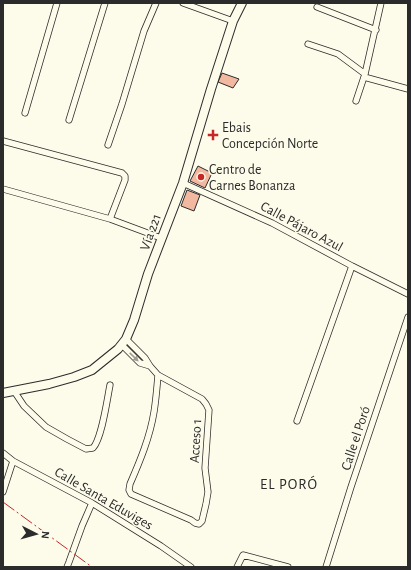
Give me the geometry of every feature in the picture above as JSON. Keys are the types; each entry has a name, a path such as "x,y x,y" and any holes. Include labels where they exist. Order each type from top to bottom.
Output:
{"main road":[{"name":"Vía 221","path":"3,393 49,384 92,370 118,349 124,342 134,320 148,274 183,182 233,21 242,3"}],"street":[{"path":"25,114 57,3"},
{"path":"69,120 105,3"},
{"path":"108,144 144,31 156,3"},
{"path":"182,3 233,21"},
{"path":"356,100 365,75 381,3"},
{"path":"317,8 376,30"},
{"path":"308,44 338,54 365,75 408,89"},
{"path":"3,141 122,173 125,176 125,180 110,219"},
{"name":"Calle Pájaro Azul","path":"183,182 272,223 408,294"},
{"path":"3,189 110,219 162,238"},
{"path":"297,421 352,266"},
{"name":"Calle el Poró","path":"326,567 408,317"},
{"name":"Acceso 1","path":"124,342 145,358 158,375 202,399 209,410 205,468 208,492 202,521 199,524 131,494 129,490 147,442 155,411 158,375"},
{"path":"14,391 24,406 46,427 86,448 93,448 96,445 102,425 110,385"},
{"name":"Calle Santa Eduviges","path":"3,452 13,461 92,503 161,546 191,567"},
{"path":"3,492 13,461"},
{"path":"67,567 92,503"},
{"path":"237,567 243,555 288,567"}],"building":[{"path":"222,73 239,79 233,88 218,82"},
{"name":"Centro de Carnes Bonanza","path":"198,166 212,173 205,188 190,181"},
{"path":"187,190 200,195 194,211 181,206"}],"power":[{"path":"3,502 92,567"}],"place":[{"name":"Ebais Concepción Norte","path":"213,135"},
{"name":"Centro de Carnes Bonanza","path":"201,177"}],"district":[{"name":"EL PORÓ","path":"289,484"}]}
